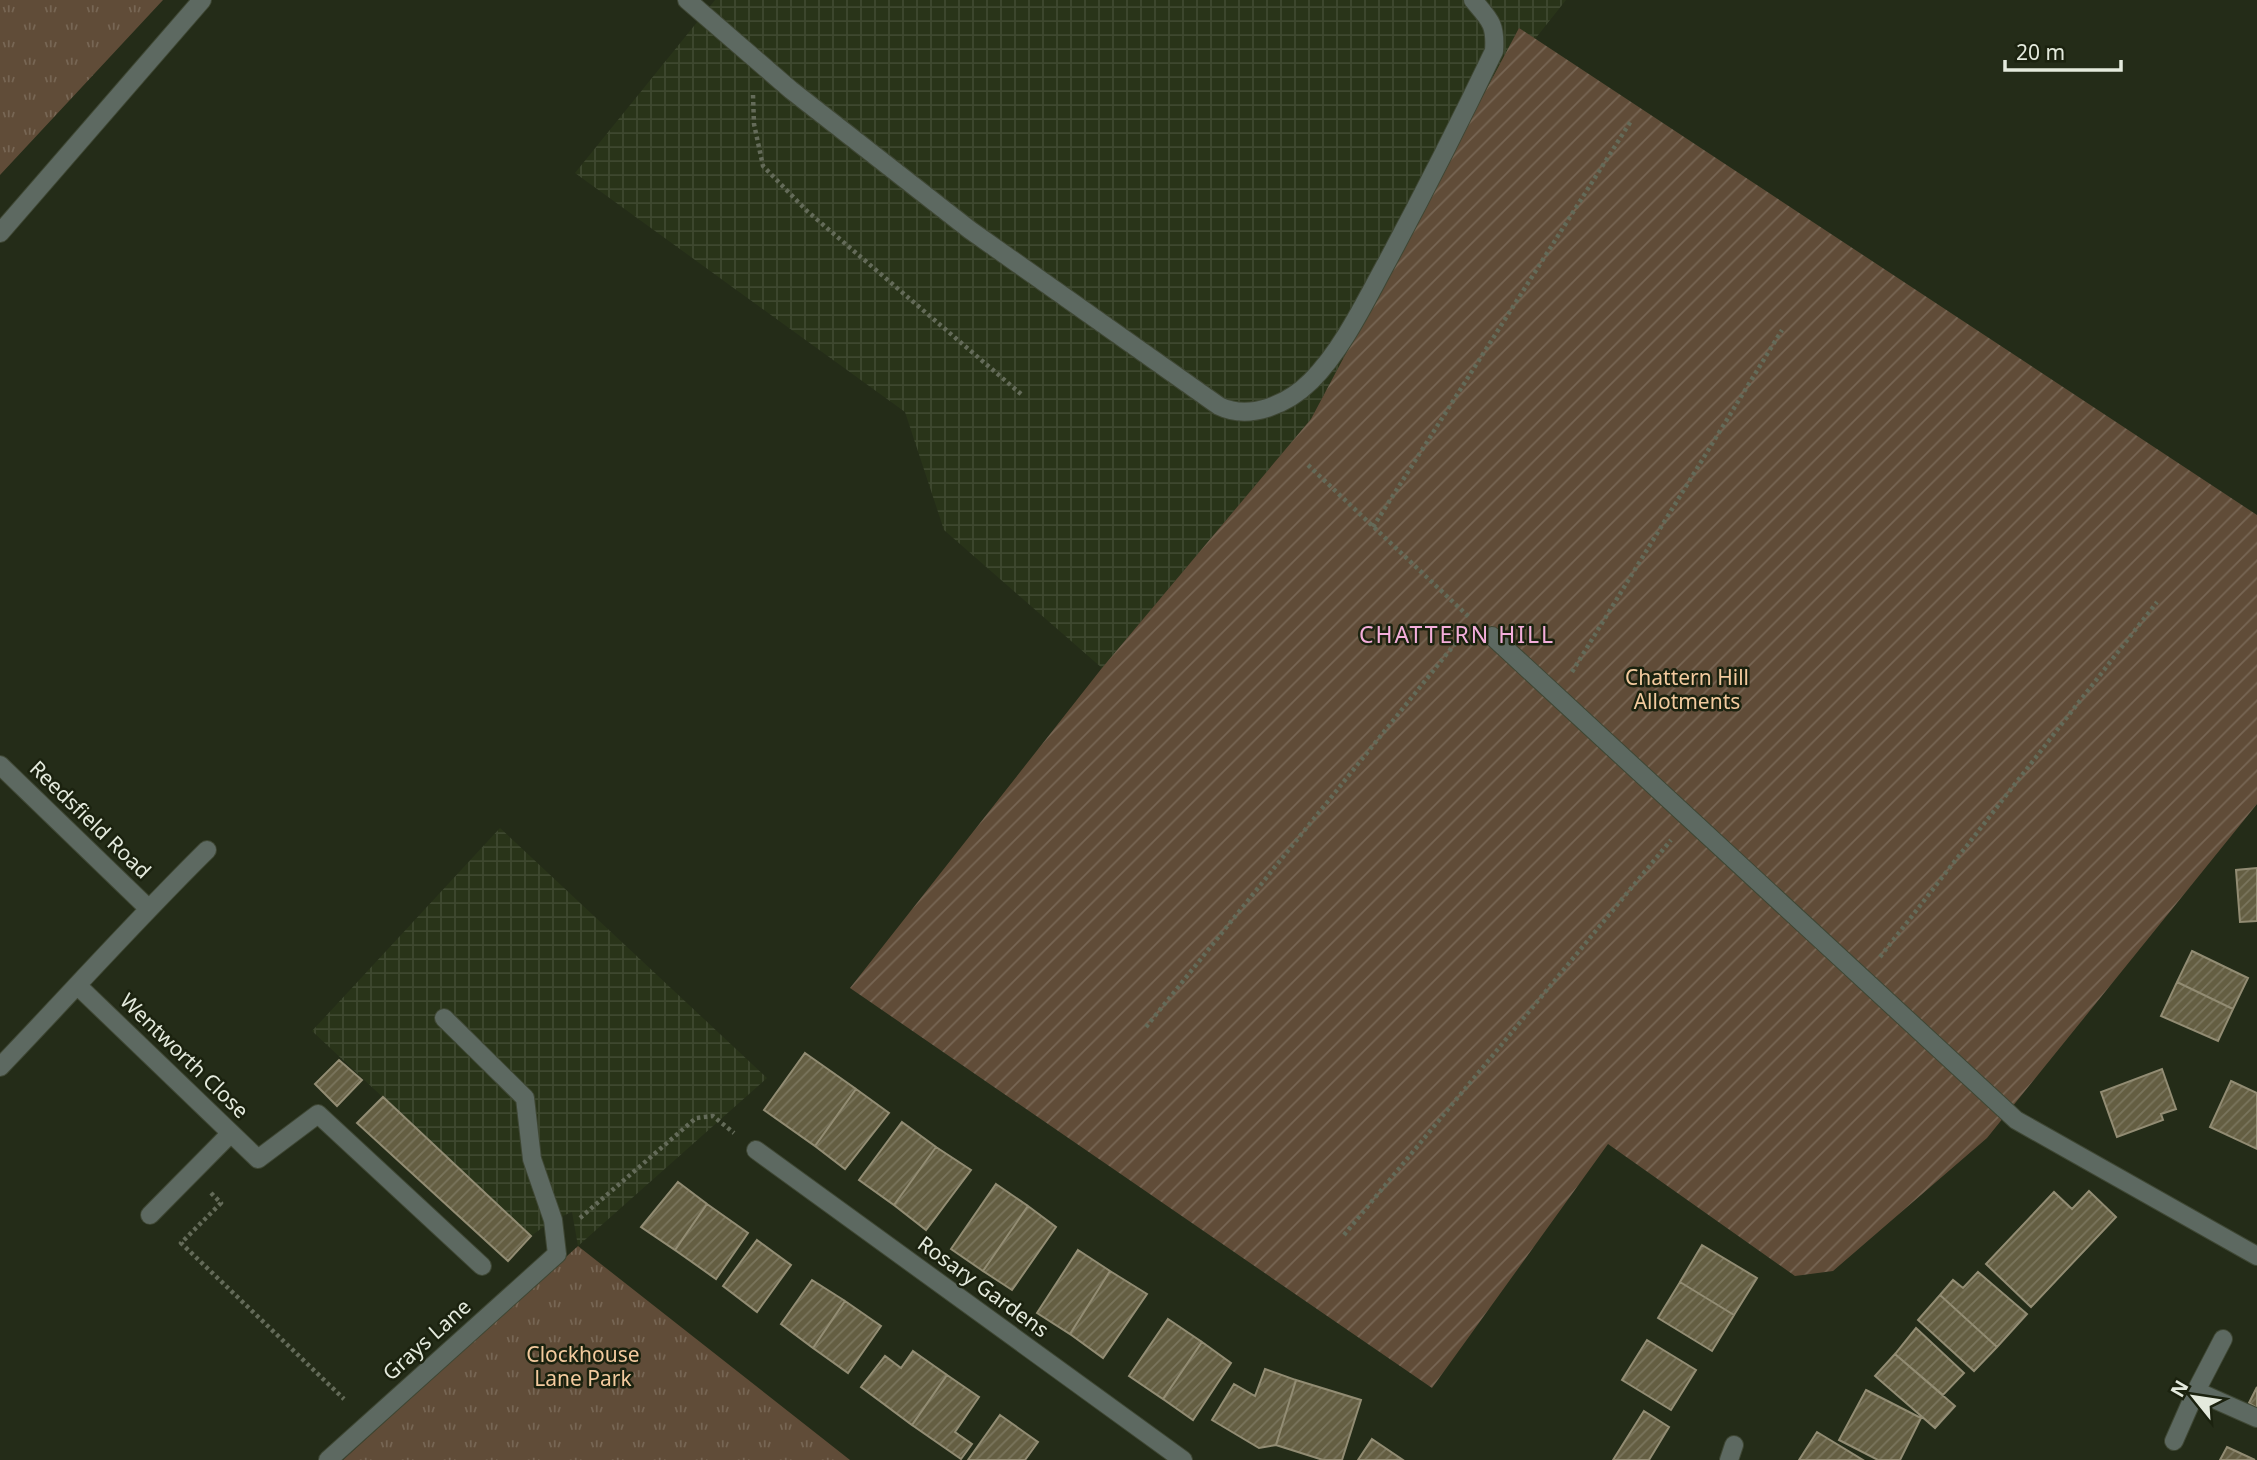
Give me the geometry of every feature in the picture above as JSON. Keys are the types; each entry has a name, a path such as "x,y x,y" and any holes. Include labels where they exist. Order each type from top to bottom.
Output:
{"street":[{"path":"0,233 202,0"},
{"path":"687,0 791,90 978,236 1219,406 1236,413 1264,410 1284,402 1305,386 1331,358 1368,297 1438,167 1493,51 1495,33 1489,20 1473,0"},
{"path":"1492,636 2015,1120 2257,1256"},
{"name":"Reedsfield Road","path":"0,765 149,908"},
{"name":"Reedsfield Road","path":"0,1068 149,908 207,850"},
{"name":"Wentworth Close","path":"78,986 258,1159 318,1114 482,1266"},
{"path":"444,1018 525,1098 532,1159 553,1220 557,1254"},
{"path":"150,1215 231,1133"},
{"name":"Rosary Gardens","path":"756,1150 1183,1460"},
{"name":"Grays Lane","path":"328,1460 557,1254"},
{"path":"2174,1441 2223,1339"},
{"path":"2196,1391 2257,1418"}],"path":[{"path":"753,93 754,124 763,166 807,211 1021,394"},
{"path":"1373,527 1631,121"},
{"path":"1557,696 1782,330"},
{"path":"1308,465 1492,636"},
{"path":"1863,978 2157,601"},
{"path":"1146,1027 1474,621"},
{"path":"1344,1235 1690,818"},
{"path":"557,1254 576,1222 696,1118 713,1116 756,1150"},
{"path":"191,1174 221,1203 181,1243 344,1399"}],"shaded area":[{"path":"715,0 1566,0 1535,39 1519,28 1311,419 1102,668 944,530 905,412 575,173"},
{"path":"500,828 767,1078 578,1246 572,1212 553,1220 531,1236 312,1031"}],"green space":[{"path":"0,0 163,0 0,175"},
{"name":"Chattern Hill Allotments","path":"1519,28 2257,515 2257,804 1987,1138 1833,1271 1795,1276 1608,1144 1432,1388 850,988 1102,668 1311,419"},
{"name":"Clockhouse Lane Park","path":"578,1246 850,1460 343,1460"}],"building":[{"path":"2257,868 2257,921 2240,922 2236,870"},
{"path":"2192,951 2248,978 2233,1009 2177,982"},
{"path":"2177,982 2233,1009 2218,1041 2161,1016"},
{"path":"805,1053 856,1089 815,1146 764,1110"},
{"path":"339,1060 362,1080 337,1106 315,1084"},
{"path":"2162,1069 2176,1109 2161,1114 2163,1120 2117,1137 2101,1092"},
{"path":"2231,1081 2257,1093 2257,1149 2210,1127"},
{"path":"856,1089 889,1113 845,1169 815,1146"},
{"path":"383,1097 531,1236 508,1261 357,1123"},
{"path":"902,1122 936,1147 894,1205 859,1180"},
{"path":"936,1147 971,1170 926,1230 894,1205"},
{"path":"678,1182 707,1204 675,1250 641,1227"},
{"path":"996,1184 1028,1206 983,1271 951,1249"},
{"path":"2089,1191 2116,1217 2031,1307 1986,1264 2054,1192 2072,1209"},
{"path":"707,1204 748,1233 716,1279 675,1250"},
{"path":"1028,1206 1056,1227 1012,1290 983,1271"},
{"path":"757,1240 791,1265 757,1312 723,1286"},
{"path":"1702,1245 1757,1278 1734,1315 1680,1282"},
{"path":"1078,1250 1110,1271 1070,1334 1037,1313"},
{"path":"1110,1271 1147,1294 1103,1358 1070,1334"},
{"path":"1978,1272 2027,1314 1997,1347 1940,1295 1953,1280 1963,1288"},
{"path":"812,1280 845,1301 813,1348 781,1324"},
{"path":"1680,1282 1734,1315 1712,1351 1658,1318"},
{"path":"1940,1295 1997,1347 1974,1371 1918,1320"},
{"path":"845,1301 881,1326 848,1373 813,1348"},
{"path":"1168,1319 1202,1342 1163,1399 1129,1376"},
{"path":"1916,1328 1964,1373 1943,1395 1895,1354"},
{"path":"1647,1340 1696,1370 1671,1410 1622,1380"},
{"path":"1202,1342 1231,1363 1193,1420 1163,1399"},
{"path":"913,1351 947,1375 912,1425 861,1387 885,1356 901,1368"},
{"path":"1895,1354 1955,1406 1935,1428 1875,1376"},
{"path":"1265,1369 1296,1380 1276,1445 1259,1448 1212,1420 1234,1384 1255,1396"},
{"path":"947,1375 979,1397 955,1432 972,1444 961,1459 912,1425"},
{"path":"1296,1380 1361,1400 1342,1460 1323,1460 1276,1445"},
{"path":"2257,1387 2257,1408 2249,1403"},
{"path":"1866,1390 1921,1418 1900,1460 1878,1460 1839,1440"},
{"path":"1644,1411 1669,1427 1649,1460 1613,1460"},
{"path":"1000,1415 1038,1442 1025,1460 968,1460"},
{"path":"1817,1432 1863,1460 1799,1460"},
{"path":"1372,1439 1403,1460 1358,1460"},
{"path":"2227,1447 2255,1460 2220,1460"}],"district":[{"name":"CHATTERN HILL","path":"1457,635"}]}
